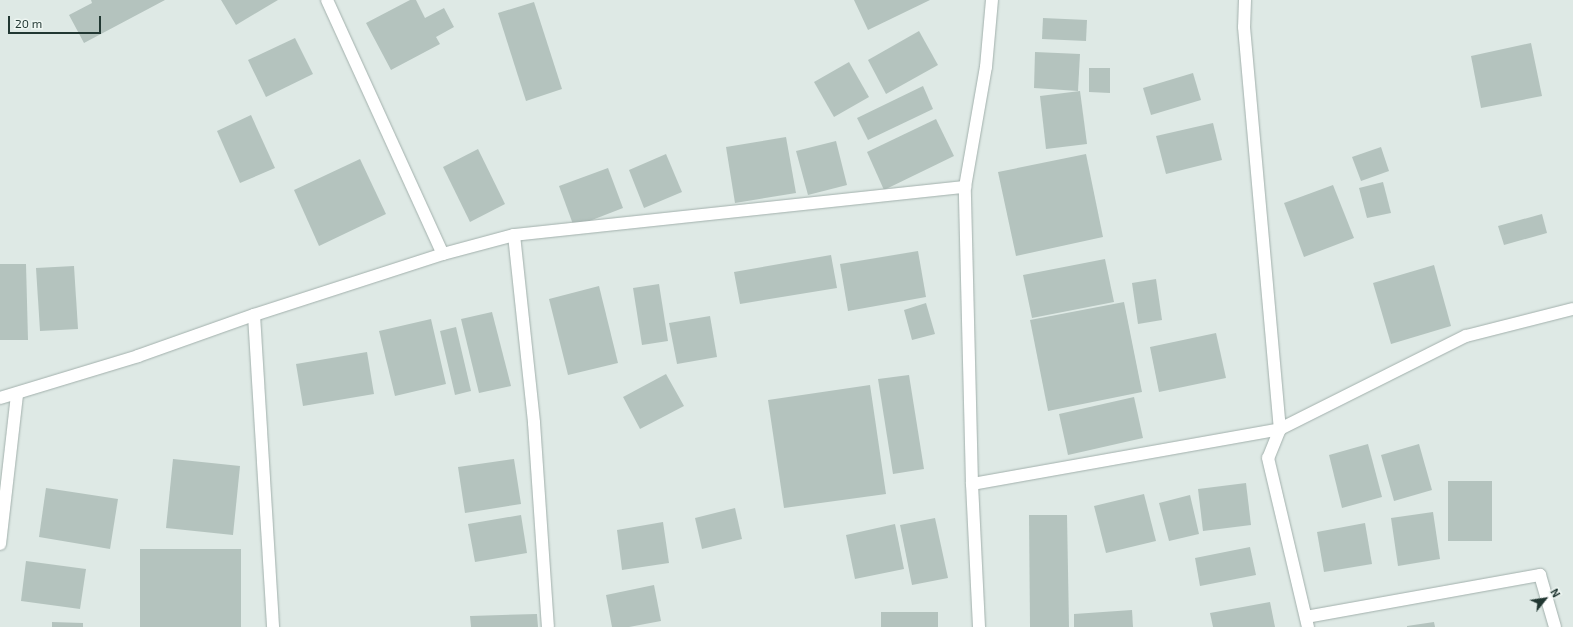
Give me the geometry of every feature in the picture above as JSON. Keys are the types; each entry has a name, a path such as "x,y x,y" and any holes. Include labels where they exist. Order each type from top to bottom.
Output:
{"street":[{"path":"327,0 443,254"},
{"path":"979,627 972,484 965,187 986,67 992,0"},
{"path":"1245,0 1244,27 1280,429 1268,458 1307,622 1540,575 1555,627"},
{"path":"0,398 138,356 254,315 443,254 514,235 965,187"},
{"path":"514,235 534,423 548,627"},
{"path":"972,484 1280,429 1466,336 1573,309"},
{"path":"254,315 273,627"},
{"path":"0,544 17,394"}],"building":[{"path":"91,0 165,0 84,43 69,15 92,3"},
{"path":"221,0 278,0 236,25"},
{"path":"410,0 416,0 425,18 444,8 454,27 436,37 440,44 391,70 366,23"},
{"path":"854,0 930,0 868,30"},
{"path":"534,2 562,89 526,101 498,13"},
{"path":"1043,18 1087,20 1086,41 1042,39"},
{"path":"919,31 938,65 886,94 868,60"},
{"path":"295,38 313,74 266,97 248,60"},
{"path":"1531,43 1542,96 1481,108 1471,56"},
{"path":"1035,52 1080,54 1078,91 1034,88"},
{"path":"849,62 869,97 834,117 814,82"},
{"path":"1089,68 1110,68 1110,93 1089,92"},
{"path":"1193,73 1201,100 1151,115 1143,88"},
{"path":"923,86 933,109 868,140 857,118"},
{"path":"1080,91 1087,144 1046,149 1040,96"},
{"path":"251,115 275,168 240,183 217,131"},
{"path":"936,119 954,156 884,190 867,152"},
{"path":"1213,123 1222,160 1166,174 1156,136"},
{"path":"786,137 796,193 735,203 726,147"},
{"path":"836,141 847,185 808,195 796,151"},
{"path":"1381,147 1389,171 1361,181 1352,157"},
{"path":"478,149 505,204 470,222 443,167"},
{"path":"666,154 682,192 644,208 629,170"},
{"path":"1086,154 1103,237 1016,256 998,172"},
{"path":"360,159 386,214 319,246 294,190"},
{"path":"608,168 623,208 574,227 559,186"},
{"path":"1383,182 1391,213 1367,218 1359,188"},
{"path":"1333,185 1354,238 1304,257 1284,203"},
{"path":"1542,214 1547,233 1504,245 1498,226"},
{"path":"918,251 926,297 848,311 840,264"},
{"path":"831,255 837,288 740,304 734,272"},
{"path":"1105,259 1114,302 1032,318 1023,275"},
{"path":"0,264 26,264 28,340 0,340"},
{"path":"1434,265 1451,326 1391,344 1373,283"},
{"path":"74,266 78,329 40,331 36,268"},
{"path":"1156,279 1162,320 1138,324 1132,283"},
{"path":"659,284 668,341 642,345 633,288"},
{"path":"599,286 618,363 568,375 549,299"},
{"path":"1124,302 1142,392 1048,411 1030,320"},
{"path":"926,303 935,334 912,340 904,310"},
{"path":"492,312 511,386 479,393 461,319"},
{"path":"710,316 717,357 677,364 669,323"},
{"path":"431,319 446,384 395,396 379,331"},
{"path":"456,327 471,391 455,395 440,331"},
{"path":"1216,333 1226,378 1159,392 1150,347"},
{"path":"367,352 374,394 303,406 296,364"},
{"path":"666,374 684,406 640,429 623,397"},
{"path":"909,375 924,469 893,474 878,379"},
{"path":"870,385 886,494 784,508 768,400"},
{"path":"1134,397 1143,438 1068,455 1059,414"},
{"path":"1368,444 1382,497 1342,508 1329,455"},
{"path":"1419,444 1432,490 1394,501 1381,455"},
{"path":"173,459 240,466 233,535 166,528"},
{"path":"514,459 521,504 465,513 458,467"},
{"path":"1448,481 1492,481 1492,541 1448,541"},
{"path":"1246,483 1251,525 1203,531 1198,489"},
{"path":"46,488 118,499 110,549 39,537"},
{"path":"1144,494 1156,541 1106,553 1094,506"},
{"path":"1190,495 1199,534 1169,541 1159,503"},
{"path":"735,508 742,539 702,549 695,518"},
{"path":"1433,512 1440,559 1398,566 1391,518"},
{"path":"521,515 527,553 475,562 468,524"},
{"path":"1029,515 1067,515 1069,627 1030,627"},
{"path":"935,518 948,578 912,585 900,525"},
{"path":"663,522 669,563 622,570 617,530"},
{"path":"1365,523 1372,564 1324,572 1317,532"},
{"path":"895,524 904,569 855,579 846,535"},
{"path":"1250,547 1256,575 1200,586 1195,558"},
{"path":"140,549 241,549 241,627 140,627"},
{"path":"26,561 86,569 80,609 21,601"},
{"path":"654,585 661,621 629,627 612,627 606,595"},
{"path":"1270,602 1275,627 1213,627 1210,613"},
{"path":"1132,610 1133,627 1074,627 1074,614"},
{"path":"881,612 938,612 938,627 881,627"},
{"path":"537,614 538,627 471,627 470,616"},
{"path":"52,622 83,623 83,627 52,627"},
{"path":"1434,622 1435,627 1407,627 1407,626"}]}
